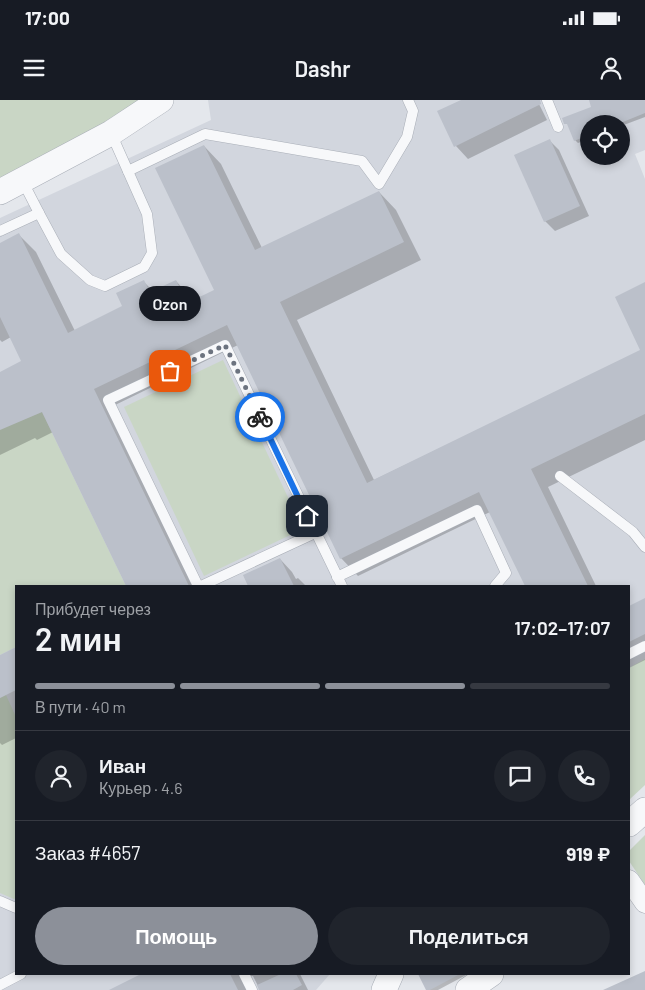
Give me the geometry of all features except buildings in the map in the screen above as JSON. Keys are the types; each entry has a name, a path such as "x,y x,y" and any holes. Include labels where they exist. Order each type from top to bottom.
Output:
{"street":[{"path":"0,192 111,133 161,100"},
{"path":"630,823 645,810"},
{"path":"630,882 645,904"},
{"path":"384,990 391,975"},
{"path":"468,990 490,975"}],"lane":[{"path":"128,171 205,134 362,161 380,184 407,137 413,112 408,100"},
{"path":"547,100 558,127"},
{"path":"22,180 61,254 90,280 105,286 144,267 152,253 147,214 111,133"},
{"path":"0,231 39,212"},
{"path":"200,585 108,400 225,345 339,582 477,510 506,573 496,585"},
{"path":"560,476 633,532 645,547"},
{"path":"202,585 315,533"},
{"path":"630,654 645,646"},
{"path":"0,901 15,908"},
{"path":"0,985 19,975"},
{"path":"244,975 252,990"}],"shaded area":[{"path":"208,100 645,100 645,150 635,154 645,179 645,754 630,767 630,585 15,585 15,975 329,975 316,990 0,990 0,218 211,120"}],"green space":[{"path":"0,100 143,100 105,124 0,180"},
{"path":"223,360 303,529 204,576 124,407"},
{"path":"42,412 126,585 15,585 15,648 0,655 0,429"},
{"path":"645,659 645,785 630,799 630,667"},
{"path":"6,695 15,715 14,899 0,893 0,698"},
{"path":"645,835 645,885 630,862 630,850"}],"way so far":[{"path":"170,371 225,345 260,417"}],"place":[{"name":"Ozon","path":"170,371"}],"route":[{"path":"260,417 307,516"}]}
